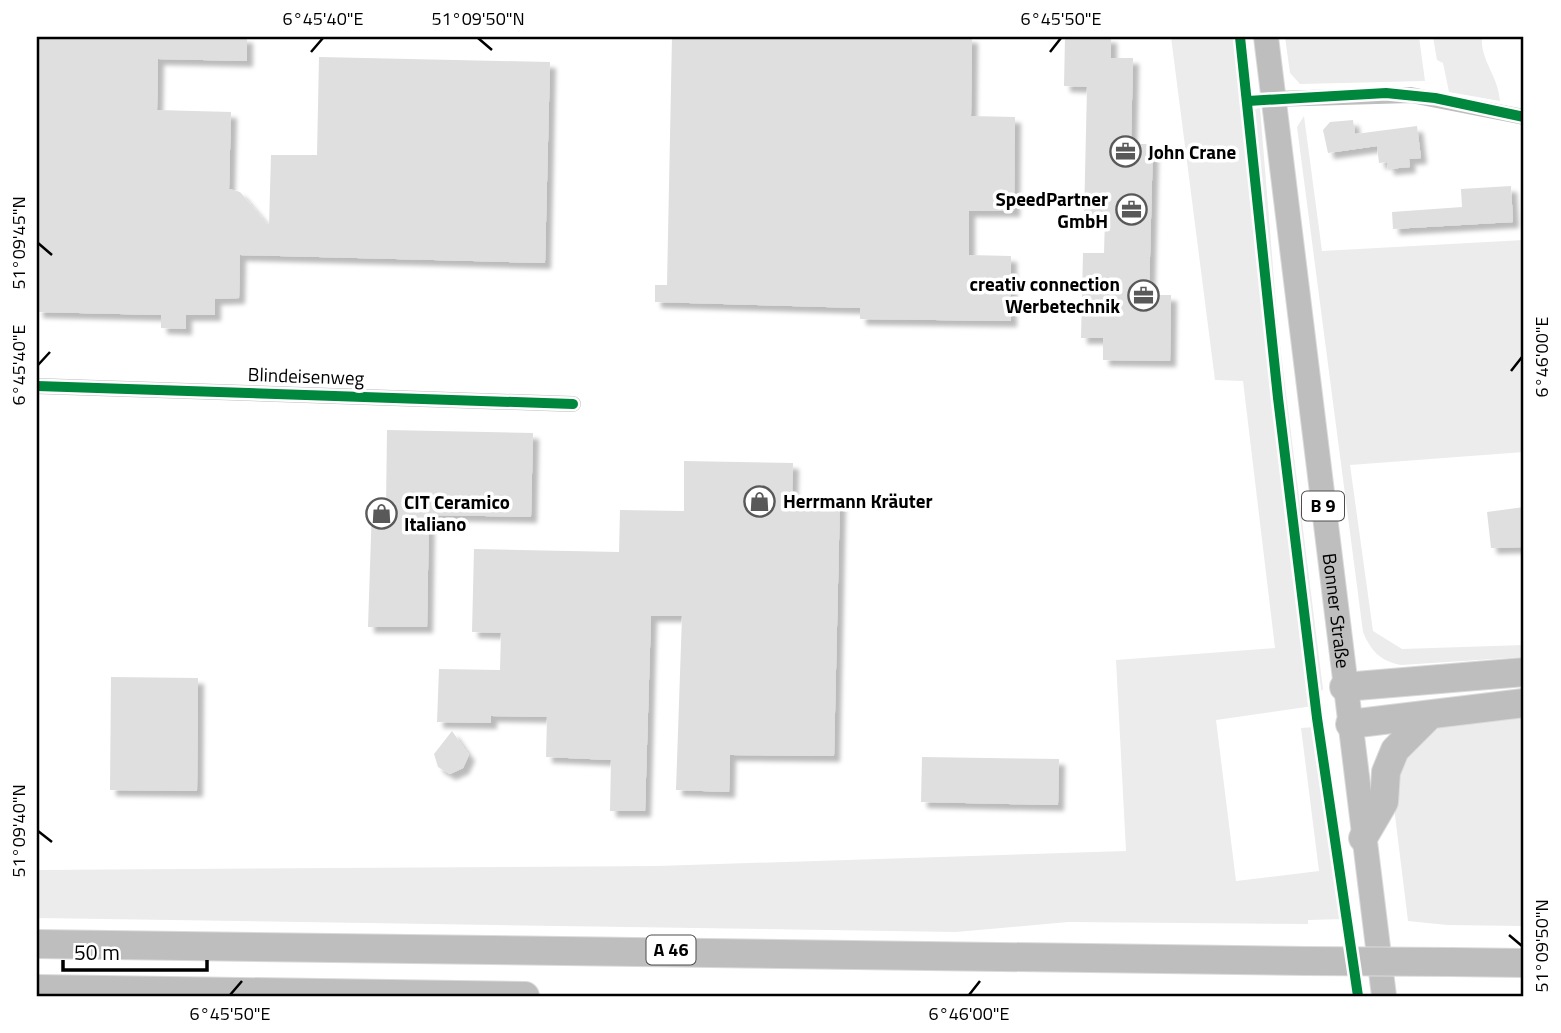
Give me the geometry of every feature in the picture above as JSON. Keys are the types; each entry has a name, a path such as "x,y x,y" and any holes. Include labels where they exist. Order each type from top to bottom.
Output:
{"highway":[{"path":"1344,687 1524,672"},
{"path":"1350,724 1524,703"},
{"path":"1363,838 1384,802 1386,772 1395,750 1430,715"},
{"name":"A 46","path":"37,944 1524,963"},
{"path":"37,989 525,996"}],"main road":[{"name":"Bonner Straße","path":"1266,37 1384,996"}],"street":[{"path":"1273,99 1411,95 1524,117"},
{"name":"Blindeisenweg","path":"37,386 573,404"}],"shaded area":[{"path":"1171,37 1234,37 1270,377 1313,706 1216,720 1236,881 1319,871 1301,728 1315,727 1344,919 1308,920 1308,924 1068,922 956,932 37,918 37,870 657,866 1126,851 1116,660 1275,648 1243,381 1215,380"},
{"path":"1285,37 1419,37 1425,81 1300,84 1290,73"},
{"path":"1433,37 1482,37 1484,53 1500,101 1449,92 1443,63 1437,60"},
{"path":"1260,108 1278,329 1323,689 1319,693 1277,363 1255,109"},
{"path":"1304,116 1322,251 1524,240 1524,452 1350,465 1373,631 1402,649 1524,645 1524,657 1401,665 1387,661 1377,654 1363,632 1297,127"},
{"path":"1524,714 1524,926 1447,925 1408,921 1392,791 1399,760 1432,728"}],"building":[{"path":"37,37 247,37 247,61 158,59 157,110 231,112 229,189 240,192 269,226 271,155 317,155 319,57 550,62 545,263 240,255 239,298 215,299 215,315 186,315 186,329 161,328 161,315 37,312"},
{"path":"672,37 972,37 971,116 1015,117 1014,211 969,211 969,255 1011,256 1011,321 860,319 860,308 655,302 655,285 667,285"},
{"path":"1065,37 1111,37 1111,58 1133,58 1131,144 1153,144 1149,295 1171,295 1170,361 1103,360 1103,338 1081,338 1083,253 1104,253 1105,218 1084,218 1087,87 1064,86"},
{"path":"1353,120 1355,134 1417,126 1421,158 1409,159 1410,167 1388,169 1387,162 1379,163 1377,146 1328,153 1323,130 1330,122"},
{"path":"1511,186 1513,222 1393,229 1392,212 1462,207 1461,189"},
{"path":"387,430 533,433 531,517 429,515 427,627 368,627 372,506 386,506"},
{"path":"684,461 793,463 792,497 840,498 834,756 730,755 729,792 676,790 682,616 651,616 645,811 610,811 611,760 546,757 547,717 491,716 491,723 437,722 439,669 500,670 501,633 472,632 474,549 619,552 620,510 684,511"},
{"path":"1524,507 1524,547 1491,548 1487,512"},
{"path":"111,677 198,678 197,791 110,790"},
{"path":"452,731 469,755 463,768 450,774 438,767 434,754"},
{"path":"922,757 1059,759 1058,805 921,802"}],"cycle path":[{"path":"1240,37 1278,398 1317,718 1358,996"},
{"path":"1248,101 1386,93 1435,98 1524,117"},
{"path":"37,386 573,404"}],"place":[{"name":"John Crane","path":"1125,152"},
{"name":"SpeedPartner GmbH","path":"1131,210"},
{"name":"creativ connection Werbetechnik","path":"1143,295"},
{"name":"Herrmann Kräuter","path":"760,501"},
{"name":"CIT Ceramico Italiano","path":"381,513"}]}
